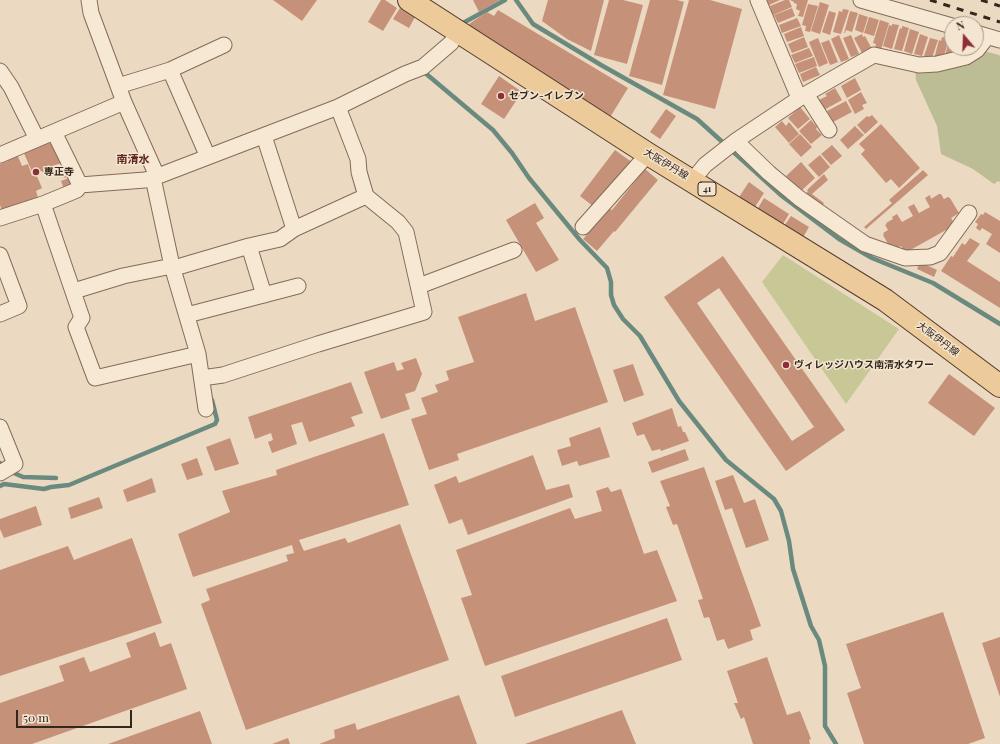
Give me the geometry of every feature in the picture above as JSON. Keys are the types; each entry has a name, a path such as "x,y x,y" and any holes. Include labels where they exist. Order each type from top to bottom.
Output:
{"main road":[{"name":"大阪伊丹線","path":"409,0 648,154 885,300 1000,386"}],"street":[{"path":"89,0 91,12 118,86 122,103 154,182 191,314 198,354 206,377 206,409"},
{"path":"758,0 802,96 829,130"},
{"path":"861,0 944,24"},
{"path":"80,185 154,182 208,157 338,107 405,74 423,67 450,43 458,32"},
{"path":"692,180 705,165 737,140 802,96 874,54 919,65 937,64 966,57 977,50 988,37"},
{"path":"118,86 170,70 224,45"},
{"path":"170,70 208,157"},
{"path":"0,71 11,87 37,139"},
{"path":"0,154 122,103"},
{"path":"206,377 224,375 318,344 424,312 406,232 398,222 366,196 359,172 358,159 338,107"},
{"path":"54,132 80,185"},
{"path":"264,136 294,229"},
{"path":"737,140 742,147 769,173 799,198 866,244 905,258 930,257 940,253 969,213"},
{"path":"583,227 648,154"},
{"path":"0,218 43,204 77,190 80,185"},
{"path":"74,292 123,276 177,266 280,239 294,229 366,196"},
{"path":"43,204 82,318 76,327 95,378 198,354"},
{"path":"249,246 264,295"},
{"path":"419,286 514,250"},
{"path":"0,255 19,306 0,314"},
{"path":"191,314 298,286"},
{"path":"0,427 15,464 0,473"}],"green space":[{"path":"984,51 1000,56 1000,182 998,181 994,184 973,169 941,154 937,126 916,80 915,68 964,56 984,56"},
{"path":"783,255 899,329 846,404 762,282"}],"building":[{"path":"273,0 317,0 302,21"},
{"path":"381,0 385,0 397,8 383,31 368,22"},
{"path":"473,0 500,0 479,12"},
{"path":"548,0 604,0 591,51 567,39 542,21"},
{"path":"609,0 623,0 643,5 627,64 594,55"},
{"path":"650,0 677,0 684,2 662,85 629,76"},
{"path":"689,0 710,0 742,9 715,109 663,95"},
{"path":"767,0 780,0 769,5"},
{"path":"785,0 789,0 792,7 773,15 770,6"},
{"path":"790,0 808,0 803,17 798,16 800,11 796,9 797,4"},
{"path":"820,2 829,5 820,34 811,31"},
{"path":"808,4 818,6 810,32 805,31 806,26 802,25"},
{"path":"400,8 415,17 409,28 393,19"},
{"path":"792,8 795,16 778,23 774,15"},
{"path":"843,9 849,10 841,34 833,32 839,11 842,12"},
{"path":"498,10 628,88 609,119 463,28 487,12 494,16"},
{"path":"829,11 836,13 830,35 822,32"},
{"path":"850,11 858,13 852,32 846,30 844,33"},
{"path":"859,14 868,17 863,33 855,30"},
{"path":"869,17 879,20 874,36 864,33"},
{"path":"797,18 801,26 782,33 779,25"},
{"path":"880,20 889,23 881,50 875,48 876,44 873,43"},
{"path":"892,24 899,25 892,49 883,46 889,25 892,26"},
{"path":"902,26 909,28 902,51 894,49 900,28 902,29"},
{"path":"801,27 804,36 787,42 784,34"},
{"path":"910,29 919,32 912,54 904,51"},
{"path":"862,34 863,37 865,36 872,49 862,53 854,38"},
{"path":"920,34 928,37 922,56 914,54"},
{"path":"839,35 849,59 841,62 831,39"},
{"path":"851,35 859,54 851,57 843,38"},
{"path":"804,37 808,47 792,53 788,44"},
{"path":"942,37 944,38 943,59 934,59 939,40 941,41"},
{"path":"818,38 828,63 819,67 809,42"},
{"path":"930,38 938,40 932,58 924,56"},
{"path":"829,40 838,62 830,65 821,43"},
{"path":"809,48 813,56 795,63 791,55"},
{"path":"814,57 817,66 799,73 795,64"},
{"path":"816,67 820,75 803,82 800,74"},
{"path":"499,76 522,92 504,119 481,104"},
{"path":"855,78 861,90 847,98 841,86"},
{"path":"835,88 842,100 824,110 819,100 827,96 825,94"},
{"path":"861,92 867,103 862,105 864,109 855,114 848,100"},
{"path":"846,101 852,112 833,122 827,111"},
{"path":"800,107 810,119 798,129 788,118"},
{"path":"666,109 676,116 660,139 650,132"},
{"path":"872,115 878,122 865,134 857,125 867,116 869,117"},
{"path":"811,120 817,127 816,129 822,135 811,144 799,131"},
{"path":"782,121 786,126 789,122 799,134 789,143 775,127"},
{"path":"881,124 920,168 899,188 891,179 886,183 861,154 865,150 859,144"},
{"path":"855,126 864,135 848,149 840,140"},
{"path":"800,134 812,147 801,157 789,144"},
{"path":"49,142 50,144 53,143 62,163 52,166 54,170 43,173 42,171 33,174 23,151"},
{"path":"832,145 842,156 831,165 821,154"},
{"path":"615,150 633,163 594,207 580,196"},
{"path":"17,154 22,166 28,164 32,176 36,174 42,188 36,191 39,201 3,214 0,205 0,164 8,161 6,158"},
{"path":"820,155 830,167 819,177 808,165"},
{"path":"801,162 815,178 800,192 786,176"},
{"path":"67,165 71,175 64,178 60,167"},
{"path":"645,169 658,180 615,232 614,231 597,251 583,239 610,209 612,210"},
{"path":"923,170 928,175 866,229 864,227 892,203 889,200"},
{"path":"824,174 828,180 812,194 824,203 821,207 805,195 808,191 807,190"},
{"path":"71,177 74,185 64,189 61,181"},
{"path":"749,182 764,193 753,210 737,200"},
{"path":"941,194 944,199 948,197 950,198 959,213 951,218 955,225 905,253 901,246 892,251 883,235 883,233 888,230 885,225 887,224 886,223 893,219 892,217 897,214 902,222 913,216 908,207 914,204 919,213 930,207 925,198 930,195 931,199"},
{"path":"764,198 789,214 780,229 755,213"},
{"path":"535,203 544,218 536,223 559,260 536,272 506,220"},
{"path":"985,212 1000,221 1000,253 986,244 992,234 982,228 980,231 976,228 978,224 975,222 981,214 983,215"},
{"path":"791,216 809,227 801,241 782,229"},
{"path":"970,238 980,244 967,261 1000,282 1000,308 941,271 962,243 965,245"},
{"name":"ヴィレッジハウス南清水タワー","path":"723,256 845,430 786,471 664,297","holes":["719,288 814,427 792,441 697,303"]},
{"path":"920,262 937,270 934,277 917,269"},
{"path":"526,293 535,321 575,307 608,402 457,454 459,460 429,470 411,419 427,414 421,398 438,392 435,385 449,380 446,371 474,362 458,317"},
{"path":"416,358 422,374 415,391 405,394 410,409 381,419 364,372 394,362 397,371 404,369 401,363"},
{"path":"633,364 644,395 624,402 613,370"},
{"path":"949,374 995,408 974,436 928,403"},
{"path":"351,382 363,413 351,417 355,426 309,442 302,422 291,425 297,444 272,453 268,442 273,440 271,433 255,439 248,417"},
{"path":"672,408 678,427 681,426 689,441 661,451 660,449 652,451 644,434 637,436 632,423"},
{"path":"600,427 610,457 579,466 577,461 562,466 557,450 571,446 569,438"},
{"path":"384,433 409,505 299,540 304,551 345,538 348,543 400,524 449,660 246,730 201,604 210,600 206,589 288,561 286,555 294,553 292,545 193,577 178,534 230,512 222,491 277,475 276,470"},
{"path":"230,438 239,464 215,471 206,447"},
{"path":"685,449 689,460 652,473 648,462"},
{"path":"533,455 546,490 569,484 573,497 468,535 462,519 449,524 434,485 456,476 459,483"},
{"path":"197,458 203,475 187,480 181,464"},
{"path":"704,467 761,626 750,630 753,640 728,649 724,639 717,641 709,617 704,618 698,600 703,599 677,524 673,525 666,507 670,506 660,481"},
{"path":"733,475 744,503 755,499 769,540 746,548 732,508 725,510 715,481"},
{"path":"152,478 156,492 127,502 123,490"},
{"path":"608,487 611,492 621,489 644,554 657,550 677,601 485,666 461,598 472,595 456,550 570,508 575,519 602,511 596,491"},
{"path":"99,497 103,508 71,519 68,508"},
{"path":"36,506 42,525 4,538 0,529 0,519"},
{"path":"132,538 162,623 0,676 0,570 68,546 74,560"},
{"path":"943,612 985,738 968,744 864,744 847,693 861,688 846,644"},
{"path":"667,618 682,660 515,717 501,676"},
{"path":"155,632 160,647 171,643 187,689 32,744 0,744 0,703 64,681 59,666 84,657 90,672 131,657 126,643"},
{"path":"1000,637 1000,697 982,643"},
{"path":"767,657 787,715 800,711 811,739 809,740 810,744 753,744 744,717 741,719 734,703 738,703 727,671"},
{"path":"459,695 477,744 319,744 335,738 334,730 355,723 357,730"},
{"path":"622,710 636,744 525,744"},
{"path":"200,711 212,744 108,744"},
{"path":"288,738 290,744 272,744"}],"waterway":[{"path":"463,23 505,0"},
{"path":"516,0 533,24 601,65 697,119 782,196 839,239 872,258 933,283 1000,324"},
{"path":"424,72 493,130 512,153 529,178 580,240 607,268 611,282 611,295 614,305 623,319 640,336 679,401 726,460 774,499 781,511 789,541 793,569 811,626 819,640 825,666 825,726 836,744"},
{"path":"0,486 4,484 44,489 69,485 215,424 217,420 212,400"},
{"path":"0,463 14,473 23,477 56,478"}],"railway":[{"path":"930,0 1000,22"},
{"path":"981,0 1000,6"}],"place":[{"name":"セブン-イレブン","path":"501,96"},
{"name":"専正寺","path":"36,172"},
{"name":"ヴィレッジハウス南清水タワー","path":"786,365"}],"district":[{"name":"南清水","path":"133,160"}]}
